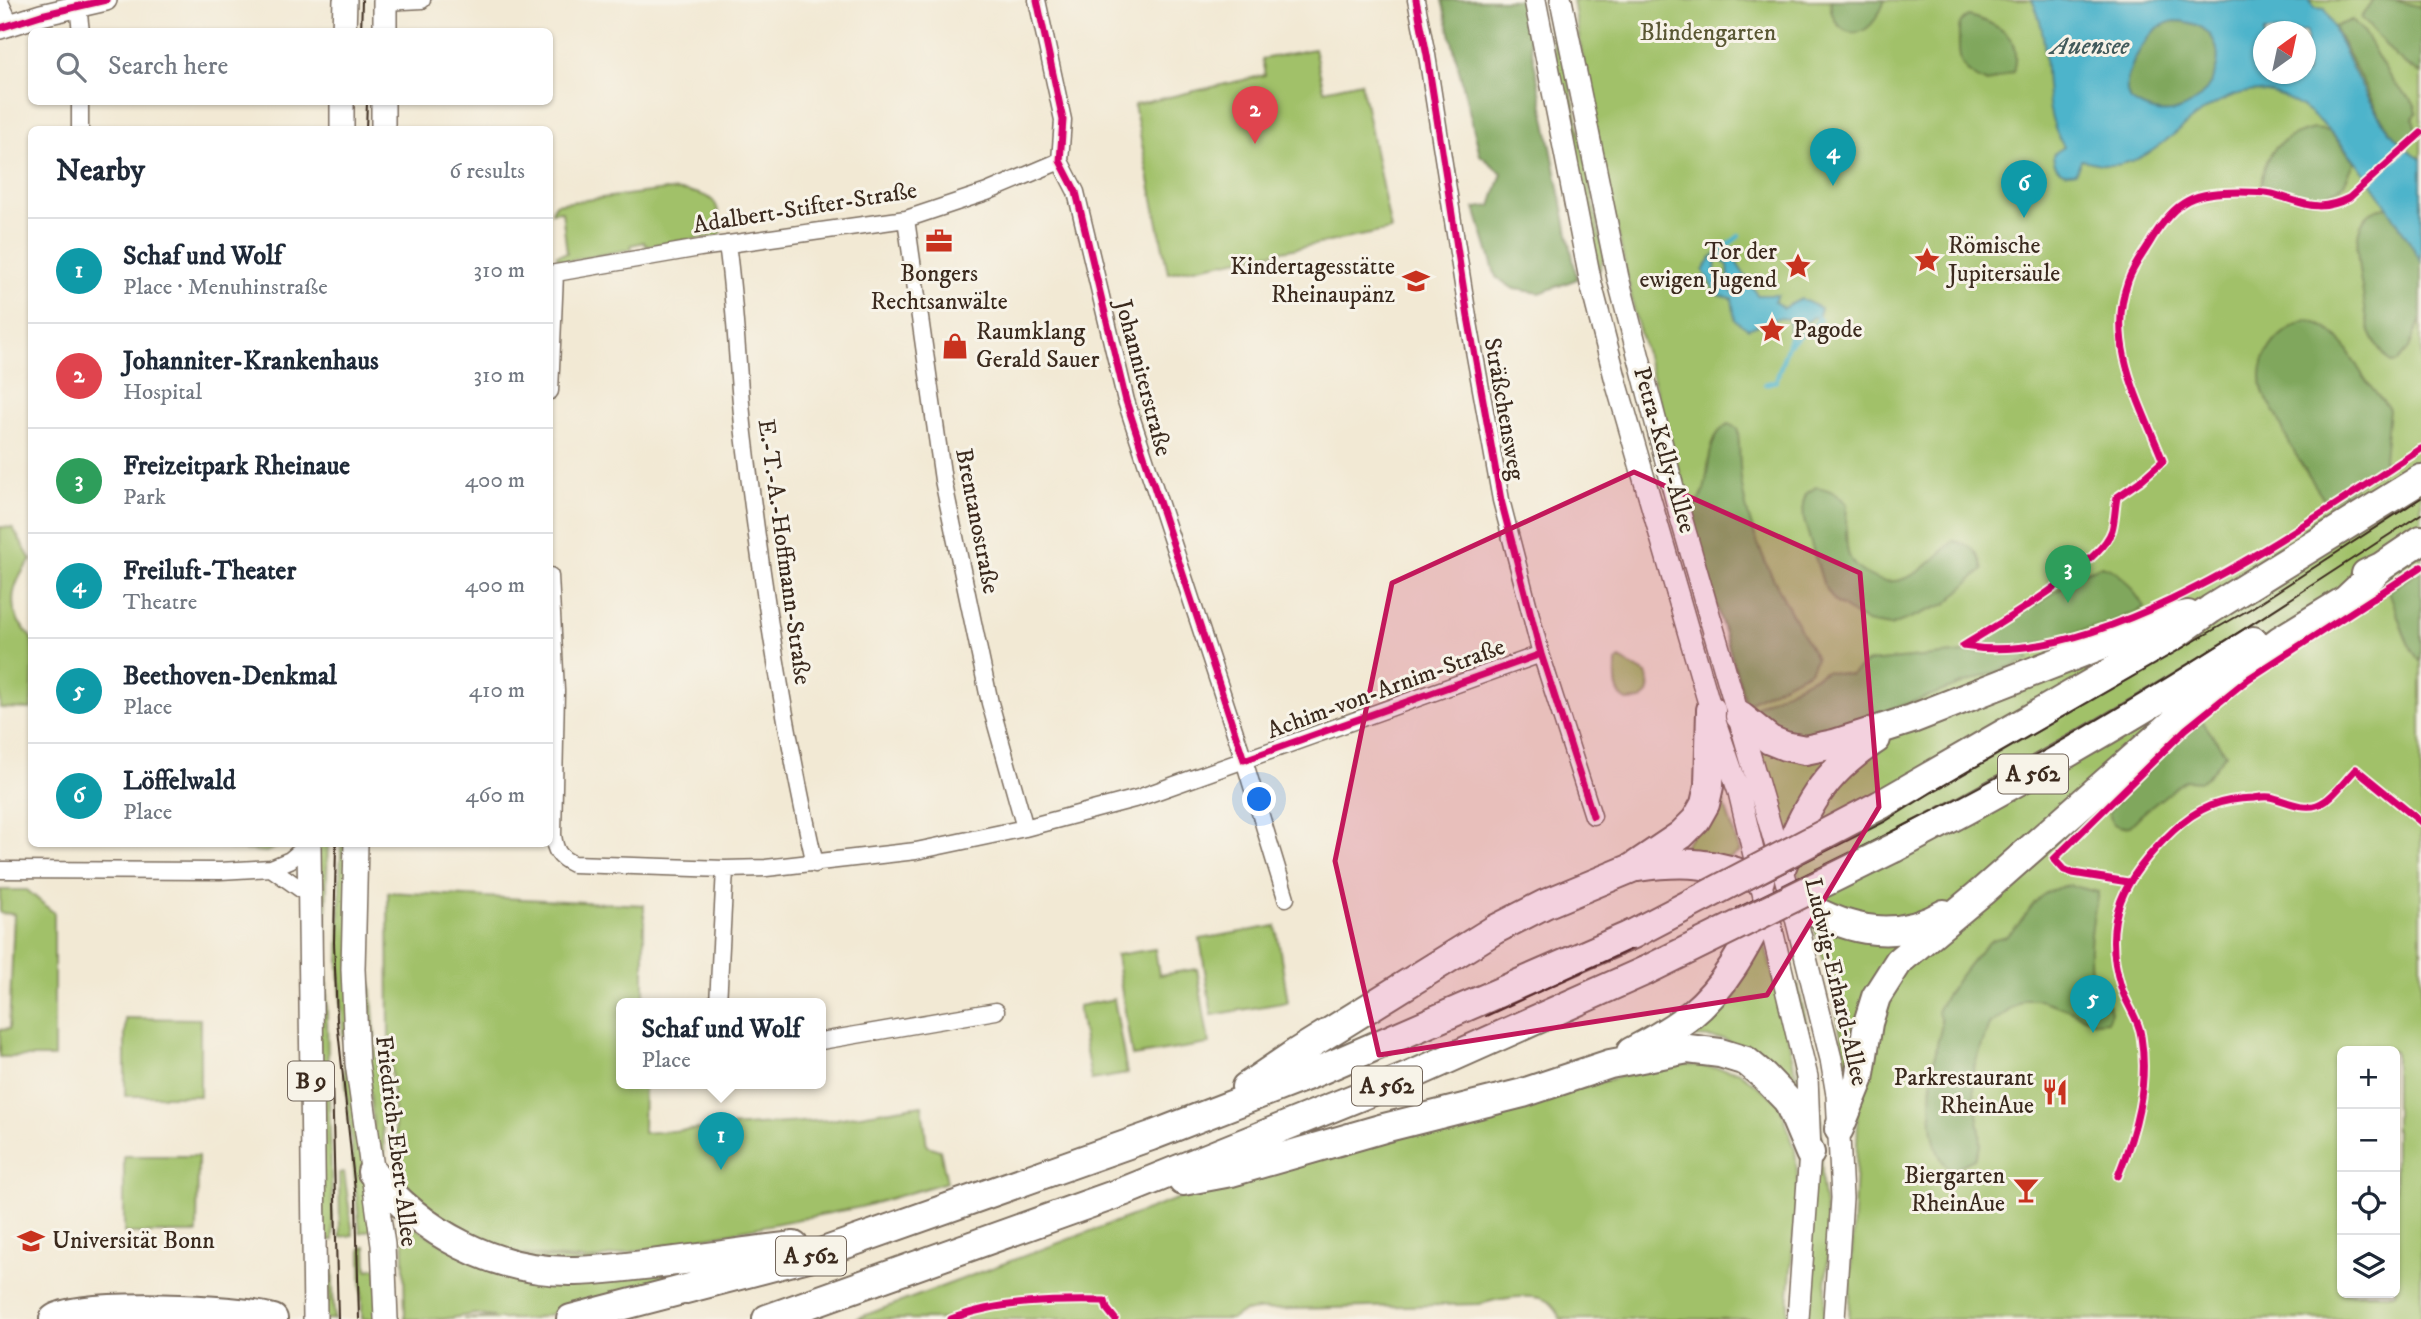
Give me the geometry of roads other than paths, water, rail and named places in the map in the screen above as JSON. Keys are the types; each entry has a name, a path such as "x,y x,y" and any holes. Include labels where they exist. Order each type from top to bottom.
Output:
{"highway":[{"path":"1740,716 1770,740 1805,750 1834,744 2141,643 2165,620 2211,609 2421,479"},
{"path":"1839,1129 1859,1080 1868,1023 1876,997 1899,961 1983,891 2174,706 2346,600 2381,567 2421,540"},
{"name":"A 562","path":"572,1319 786,1263 874,1235 1202,1118 1424,1026 1631,934 1880,805 2141,643"},
{"name":"A 562","path":"767,1319 1125,1191 1410,1076 1645,971 2174,706"},
{"path":"1202,1118 1296,1053 1494,930 1545,904 1632,868 1681,835 1696,820 1705,804 1709,786 1711,710"},
{"path":"1611,1064 1693,1014 1718,989 1742,954 1775,888 1801,820 1828,778 1851,755 1912,719"},
{"path":"1632,868 1670,862 1704,863 1729,868 1775,888 1823,916 1850,927 1882,930 1934,920 1983,891"},
{"path":"1125,1191 1231,1172 1384,1128 1523,1093 1611,1064 1688,1049 1720,1053 1746,1061 1788,1101 1810,1153"},
{"path":"372,1172 405,1208 456,1243 500,1260 548,1270 576,1271 646,1265 874,1235"},
{"path":"793,1319 832,1297"},
{"path":"54,1319 74,1311 109,1309 243,1312 273,1319"}],"main road":[{"path":"5,26 106,0"},
{"path":"344,28 345,0"},
{"name":"Petra-Kelly-Allee","path":"1535,0 1591,284 1617,385 1711,710 1775,888"},
{"name":"Petra-Kelly-Allee","path":"1561,0 1618,278 1680,514 1740,716 1775,888"},
{"path":"384,28 385,1"},
{"path":"342,105 342,126"},
{"path":"383,105 383,126"},
{"name":"B 9","path":"309,847 315,1319"},
{"name":"Friedrich-Ebert-Allee","path":"356,847 354,1002 357,1063 383,1245 386,1319"},
{"name":"Ludwig-Erhard-Allee","path":"1775,888 1831,1059 1839,1129 1842,1198 1834,1319"},
{"name":"Ludwig-Erhard-Allee","path":"1775,888 1807,1077 1810,1153 1798,1319"}],"street":[{"path":"385,1 422,0"},
{"path":"1037,0 1063,120 1060,161"},
{"name":"Sträßchensweg","path":"1416,0 1501,500 1541,654 1593,816"},
{"path":"0,2 5,26"},
{"path":"78,6 81,28"},
{"path":"80,105 80,126"},
{"name":"Adalbert-Stifter-Straße","path":"553,274 727,244 906,219 987,192 1060,161"},
{"name":"Johanniterstraße","path":"1060,161 1076,192 1130,413 1244,760 1286,898"},
{"name":"Brentanostraße","path":"906,219 943,480 990,703 1025,828"},
{"name":"E.-T.-A.-Hoffmann-Straße","path":"727,244 739,390 757,549 793,768 815,864"},
{"name":"Achim-von-Arnim-Straße","path":"553,645 553,835 560,858 573,864 725,869 815,864 916,851 1025,828 1138,798 1541,654"},
{"path":"0,870 271,869 290,860 305,847"},
{"path":"271,869 309,895"},
{"path":"718,998 725,869"},
{"path":"826,1040 996,1011"}],"water":[{"name":"Auensee","path":"2032,0 2310,0 2314,8 2325,9 2364,92 2377,113 2405,148 2421,159 2421,261 2376,190 2338,140 2317,119 2295,103 2272,93 2262,91 2231,96 2132,161 2107,165 2081,160 2076,172 2067,173 2060,170 2053,154 2064,147 2050,112 2043,36","holes":["2174,21 2199,26 2213,39 2218,57 2214,76 2203,94 2187,107 2166,112 2142,107 2133,102 2127,90 2130,70 2140,49 2153,32"]},
{"path":"1719,252 1735,259 1757,295 1778,295 1774,301 1783,308 1801,299 1821,308 1818,318 1803,321 1794,335 1789,334 1789,319 1778,318 1748,329 1735,320 1732,298 1718,295 1703,271 1711,258","holes":["1716,258 1728,265 1729,280 1735,287 1733,292 1715,272"]}],"waterway":[{"path":"1719,252 1739,236"},
{"path":"1789,344 1803,334 1810,333 1820,320 1818,318"},
{"path":"1765,384 1776,381 1791,335"}],"tram line":[{"path":"361,28 362,0"},
{"path":"366,126 367,105"},
{"path":"1486,1016 1636,947 1886,821 2250,609 2421,498"},
{"path":"1737,908 1924,815 2035,756 2182,668 2421,514"},
{"path":"336,847 334,942 337,1020 356,1200 359,1319"},
{"path":"332,1078 338,1319"}],"place":[{"name":"Johanniter-Krankenhaus","path":"1255,144"},
{"name":"Freiluft-Theater","path":"1833,186"},
{"name":"Löffelwald","path":"2024,218"},
{"name":"Bongers Rechtsanwälte","path":"939,241"},
{"name":"Römische Jupitersäule","path":"1927,260"},
{"name":"Tor der ewigen Jugend","path":"1798,266"},
{"name":"Kindertagesstätte Rheinaupänz","path":"1416,281"},
{"name":"Pagode","path":"1772,330"},
{"name":"Raumklang Gerald Sauer","path":"955,346"},
{"name":"Freizeitpark Rheinaue","path":"2068,603"},
{"name":"Beethoven-Denkmal","path":"2093,1033"},
{"name":"Parkrestaurant RheinAue","path":"2055,1092"},
{"name":"Schaf und Wolf","path":"721,1170"},
{"name":"Biergarten RheinAue","path":"2026,1190"},
{"name":"Universität Bonn","path":"31,1241"}],"park label":[{"name":"Blindengarten","path":"1708,33"}]}
